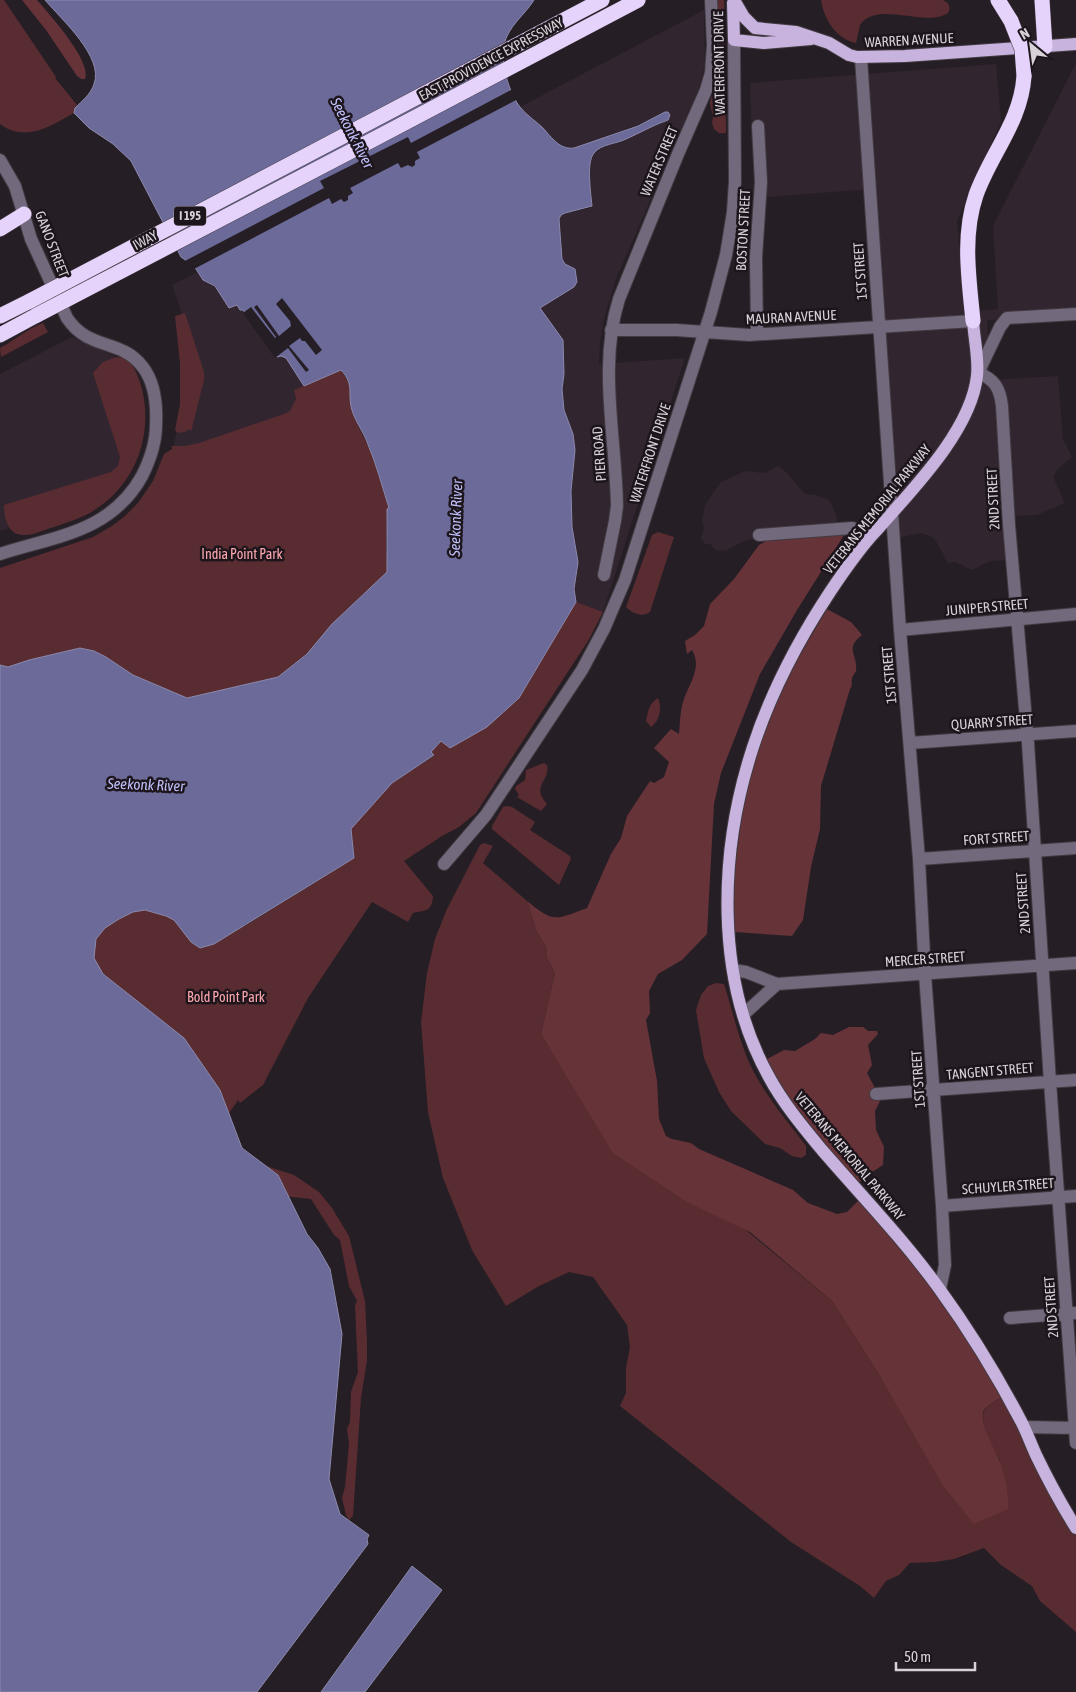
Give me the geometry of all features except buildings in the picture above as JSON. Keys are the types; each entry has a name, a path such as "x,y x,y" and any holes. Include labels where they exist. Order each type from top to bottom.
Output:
{"highway":[{"name":"EAST PROVIDENCE EXPRESSWAY","path":"351,132 602,0"},
{"name":"EAST PROVIDENCE EXPRESSWAY","path":"359,147 638,0"},
{"path":"973,321 968,258 971,214 983,179 1017,113 1022,98 1024,76 1022,49 1012,21 998,0"},
{"path":"1042,0 1046,47"},
{"name":"IWAY","path":"0,316 351,132"},
{"name":"IWAY","path":"0,335 359,147"},
{"path":"0,229 24,214"}],"main road":[{"path":"734,0 750,25 764,30"},
{"name":"WATERFRONT DRIVE","path":"734,0 734,40"},
{"path":"734,40 748,33 764,30"},
{"name":"WARREN AVENUE","path":"764,30 790,31 829,43 861,58 1076,44"},
{"path":"734,40 773,42 814,39"},
{"name":"VETERANS MEMORIAL PARKWAY","path":"973,321 978,373 970,402 953,436 939,456 874,533 831,590 808,628 769,704 753,747 741,791 732,839 728,899 729,944 744,1014 754,1045 769,1078 799,1122 921,1263 940,1289 989,1362 1024,1427 1035,1454 1076,1525"}],"street":[{"name":"WATER STREET","path":"612,330 619,298 709,81 713,45 710,0"},
{"name":"WATERFRONT DRIVE","path":"444,864 486,815 582,670 604,629 625,580 705,331 724,265 734,202 734,40"},
{"name":"1ST STREET","path":"861,58 942,1206 945,1265 940,1289"},
{"name":"BOSTON STREET","path":"757,334 756,257 761,182 758,126"},
{"name":"GANO STREET","path":"0,160 14,186 35,248 63,310 70,321 84,335 92,340 128,353 141,364 153,389 156,421 155,439 148,462 135,488 108,515 80,530 0,554"},
{"path":"978,373 1000,327 1007,318 1076,314"},
{"name":"MAURAN AVENUE","path":"612,330 705,331 757,334 973,321"},
{"name":"PIER ROAD","path":"604,575 617,506 610,396 612,330"},
{"name":"2ND STREET","path":"978,373 995,382 1000,393 1002,406 1050,1082 1059,1198 1072,1313 1076,1443"},
{"path":"759,535 852,528 874,533"},
{"name":"JUNIPER STREET","path":"900,630 1076,614"},
{"name":"QUARRY STREET","path":"910,743 1076,731"},
{"name":"FORT STREET","path":"919,859 1076,848"},
{"name":"MERCER STREET","path":"734,970 746,972 777,984 1076,963"},
{"path":"744,1014 777,984"},
{"name":"TANGENT STREET","path":"876,1094 1076,1080"},
{"name":"SCHUYLER STREET","path":"942,1206 1076,1196"},
{"path":"1010,1318 1072,1313"},
{"path":"1024,1427 1076,1428"}],"shaded area":[{"path":"22,0 37,0 59,26 82,61 85,79 77,76 46,30"},
{"path":"704,10 705,65 698,91 616,279 604,319 599,364 685,358 603,612 576,602 574,589 578,562 572,527 571,491 573,434 564,410 562,389 564,374 540,308 552,300 577,276 573,267 565,264 562,259 559,219 565,213 591,208 592,154 603,147 627,139 668,120 651,120 574,148 566,148 557,144 520,107"},
{"path":"1076,63 1076,315 987,320 990,380 1058,376 1063,439 1072,457 1058,469 1053,477 1065,503 1037,515 1013,516 1013,560 990,561 972,570 955,562 948,563 932,537 921,533 896,538 871,189 754,198 750,83 996,64 1001,122 957,221 965,312 998,309 993,226"},
{"path":"198,272 201,278 212,283 218,289 225,303 237,305 243,310 277,357 286,358 304,386 294,390 297,405 293,414 195,447 173,449 192,342 172,285"},
{"path":"72,337 114,356 124,363 140,431 98,500 0,531 0,374"},
{"path":"778,466 786,472 805,494 816,495 829,500 836,514 839,534 746,540 727,550 717,551 710,544 705,544 701,538 704,528 702,522 705,505 721,482 745,471 765,473"},
{"path":"844,535 760,674 721,773 714,804 707,934 682,960 658,974 649,991 650,1013 646,1020 657,1081 659,1119 666,1136 691,1143 699,1149 793,1190 808,1203 837,1214 847,1212 863,1196 923,1264 1007,1395 998,1399 984,1410 983,1421 1005,1478 1008,1509 974,1524 942,1484 880,1376 832,1301 750,1232 687,1202 613,1153 541,1034 555,973 547,958 547,949 536,930 527,901 543,913 555,917 561,917 587,908 611,854 621,838 627,816 650,781 654,783 664,777 669,762 654,748 671,729 679,734 682,706 695,670 695,657 692,650 687,654 685,641 704,626 710,604 734,579 759,545 766,541"},
{"path":"827,609 851,622 862,635 854,644 853,652 856,671 852,678 821,786 820,829 811,867 803,920 792,936 734,932 729,909 745,795 773,701"},
{"path":"849,1027 863,1027 868,1031 877,1031 878,1034 868,1045 872,1065 867,1073 881,1099 875,1111 876,1130 884,1147 883,1165 855,1186 803,1123 765,1060 784,1050 795,1051 815,1039 821,1033 833,1035"}],"green space":[{"path":"0,0 4,0 55,78 77,105 74,113 38,130 19,132 9,130 0,124"},
{"path":"715,0 724,0 726,133 719,133 714,129 710,103 717,77 720,23"},
{"path":"821,0 943,0 948,4 949,9 948,13 938,17 927,18 889,14 868,18 860,25 856,43 837,33 832,27 825,14"},
{"path":"185,313 204,372 204,380 191,431 189,429 178,433 175,430 180,404 180,363 175,316"},
{"path":"43,323 48,332 1,357 0,348"},
{"path":"116,357 129,361 132,365 140,382 144,400 144,436 132,469 123,484 111,498 91,512 75,520 36,533 22,535 13,532 5,517 4,505 111,472 118,466 120,457 93,373 103,362"},
{"name":"India Point Park","path":"341,370 349,383 354,417 372,454 389,509 387,510 386,547 388,570 379,581 332,624 311,650 278,677 187,698 133,675 94,651 80,648 8,667 0,665 0,568 93,537 112,526 138,503 153,481 164,454 172,449 172,446 199,443 284,414 290,411 296,399 294,390"},
{"path":"658,532 674,537 650,612 644,615 637,614 626,607 652,535"},
{"name":"Bold Point Park","path":"576,602 603,612 588,641 476,813 459,827 404,861 433,896 429,908 413,913 408,922 372,902 308,998 263,1085 240,1103 238,1100 227,1116 244,1151 257,1163 294,1175 319,1192 332,1208 349,1236 365,1301 367,1360 361,1398 353,1516 349,1520 342,1498 345,1487 349,1444 347,1429 350,1422 351,1392 358,1372 355,1306 357,1301 349,1286 340,1240 334,1235 311,1199 284,1196 265,1184 164,1041 70,938 110,902 243,927 354,858 351,829 392,783 434,756 431,752 441,741 519,698"},
{"path":"658,698 659,714 651,727 646,721 648,712 652,703"},
{"path":"544,763 547,765 547,770 540,792 547,804 541,811 517,797 519,795 515,789 516,786 525,780 526,770"},
{"path":"503,807 512,807 535,822 530,830 570,856 571,859 559,885 492,829"},
{"path":"484,843 493,846 483,863 527,901 536,930 547,949 547,958 555,973 541,1034 576,1090 832,1301 880,1376 1000,1461 984,1426 983,1413 990,1404 1007,1395 1076,1528 1076,1632 1040,1601 1032,1586 1001,1565 984,1548 954,1559 910,1563 899,1575 886,1581 874,1598 860,1586 791,1542 620,1406 626,1393 626,1368 630,1347 627,1325 593,1277 569,1272 539,1286 506,1306 472,1250 443,1178 428,1112 421,1022 427,973 435,939 447,909 480,845"},
{"path":"716,983 724,984 741,1042 760,1083 806,1146 806,1155 801,1158 792,1156 780,1148 765,1144 731,1111 719,1092 704,1058 696,1010 701,995 708,986"}],"water":[{"name":"Seekonk River","path":"45,0 534,0 506,38 503,52 504,68 512,94 520,107 560,145 574,148 638,126 665,112 668,112 670,115 668,120 597,150 590,164 592,206 565,213 559,219 562,259 565,264 575,269 577,282 574,287 540,308 563,340 564,374 562,389 564,410 573,434 575,450 571,491 572,527 578,562 574,589 576,602 519,698 487,727 450,748 441,741 431,752 434,755 392,783 351,829 354,858 214,944 200,948 191,942 174,920 145,910 133,912 119,919 105,928 96,939 94,958 103,974 184,1038 220,1090 242,1148 278,1175 307,1234 318,1248 330,1269 342,1334 329,1479 340,1514 369,1535 367,1539 368,1544 257,1692 0,1692 0,665 8,667 80,648 94,651 133,675 187,698 278,677 307,654 332,624 387,572 387,509 389,508 370,450 353,414 348,380 345,375 341,370 304,386 286,358 277,357 243,310 240,310 237,305 229,308 215,286 203,280 194,266 181,257 131,161 113,144 89,128 74,113 75,108 93,88 95,73 93,62 80,39"},
{"path":"412,1566 442,1590 365,1692 321,1692"}],"pier":[{"path":"513,89 518,99 417,152 420,158 415,161 415,165 412,167 408,165 401,168 398,163 350,188 353,193 348,196 348,200 344,202 341,199 332,204 329,198 194,269 183,262 324,188 320,181 408,137 411,143"},
{"path":"282,298 322,350 316,355 305,341 302,341 300,338 289,346 309,370 306,372 288,348 275,358 243,313 251,307 275,338 254,307 257,305 279,336 291,326 290,321 276,304"}]}
